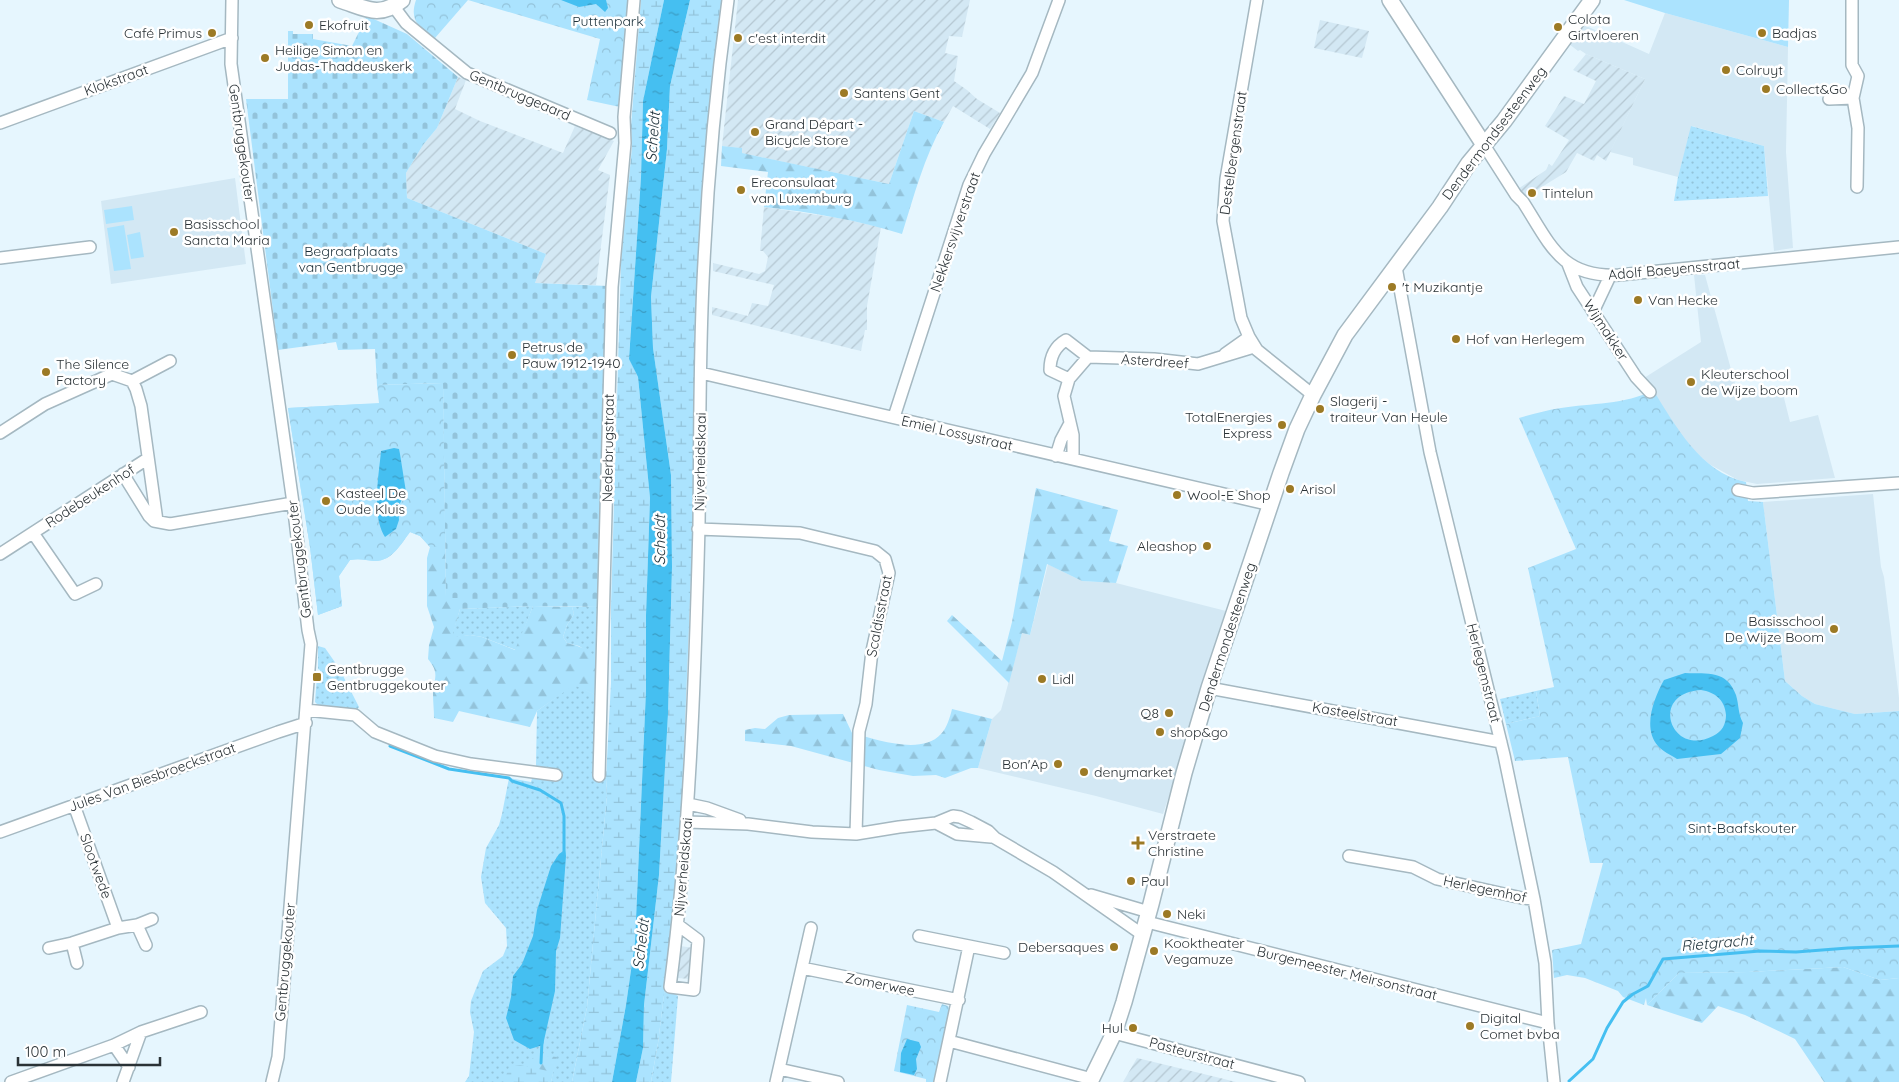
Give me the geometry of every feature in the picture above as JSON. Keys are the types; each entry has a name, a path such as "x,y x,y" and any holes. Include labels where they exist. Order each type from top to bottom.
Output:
{"main road":[{"path":"340,0 376,12 385,11 398,4"},
{"path":"1390,0 1484,144"},
{"name":"Dendermondsesteenweg","path":"1312,395 1345,335 1592,0"},
{"name":"Dendermondesteenweg","path":"1091,1081 1114,1032 1124,1002 1184,773 1209,688 1297,429 1312,395"}],"street":[{"name":"Gentbruggekouter","path":"232,0 231,64 311,644 278,1057 272,1082"},
{"name":"Nederbrugstraat","path":"599,776 612,287 625,143 624,117 634,0"},
{"name":"Nijverheidskaai","path":"678,925 698,940 694,990 670,987 678,925 688,804 708,184 721,46 728,0"},
{"name":"Nekkersvijverstraat","path":"894,418 970,185 984,154 1032,73 1059,0"},
{"name":"Destelbergenstraat","path":"1257,0 1226,179 1223,221 1241,318 1251,342 1312,395"},
{"path":"1852,0 1852,65 1858,76 1853,98 1858,128 1857,187"},
{"name":"Gentbruggeaard","path":"398,4 406,23 467,73 610,133"},
{"name":"Klokstraat","path":"0,124 232,38"},
{"path":"1829,99 1853,98"},
{"name":"Adolf Baeyensstraat","path":"1484,144 1516,196 1523,202 1558,255 1568,264 1593,274 1610,276 1899,247"},
{"path":"0,258 90,247"},
{"name":"Wijmakker","path":"1568,264 1577,287 1636,377 1650,392"},
{"name":"Herlegemstraat","path":"1396,266 1430,452 1501,742 1534,899 1545,963 1548,1023 1554,1082"},
{"path":"1594,312 1610,276"},
{"path":"1068,379 1050,370 1050,361 1057,345 1066,340 1088,357 1068,379 1064,396 1069,425 1073,435 1073,458"},
{"name":"Asterdreef","path":"1088,357 1154,359 1198,364 1222,357 1251,342"},
{"path":"132,381 170,361"},
{"name":"Emiel Lossystraat","path":"701,373 1271,505"},
{"path":"2,427 45,404 112,374 132,381 141,406 157,520"},
{"path":"1056,456 1061,440 1069,425"},
{"name":"Rodebeukenhof","path":"0,554 147,459"},
{"path":"123,474 149,516 154,521 157,520 170,524 293,503"},
{"path":"1738,490 1753,493 1899,483"},
{"name":"Scaldisstraat","path":"698,529 800,533 875,551 885,559 890,573 872,651 869,691 859,731 856,834"},
{"name":"Rodebeukenhof","path":"33,533 75,594 96,584"},
{"name":"Kasteelstraat","path":"1209,688 1501,742"},
{"path":"306,710 355,715 375,732 435,756 471,764 556,774"},
{"name":"Jules Van Biesbroeckstraat","path":"0,832 269,735 306,724"},
{"path":"688,804 707,808 748,824"},
{"name":"Slootwede","path":"74,805 118,928"},
{"path":"687,822 748,824 812,832 856,834 936,823 953,816 960,817 988,831 995,838 1053,872 1082,893 1146,923"},
{"path":"936,823 957,834 995,838"},
{"name":"Herlegemhof","path":"1349,856 1414,867 1437,879 1534,899"},
{"name":"Burgemeester Meirsonstraat","path":"1082,893 1146,923 1548,1023"},
{"path":"49,948 72,943 118,928 138,925 152,919"},
{"path":"138,925 146,945"},
{"path":"776,1082 810,928"},
{"path":"919,936 1004,953"},
{"path":"72,943 77,963"},
{"path":"940,1082 970,946"},
{"name":"Zomerwee","path":"802,968 959,1000"},
{"path":"11,1082 114,1045 141,1032 201,1012"},
{"path":"123,1082 141,1032"},
{"name":"Pasteurstraat","path":"1114,1032 1300,1082"},
{"path":"949,1041 1091,1081"},
{"path":"114,1045 129,1066"},
{"path":"779,1069 838,1082"}],"shaded area":[{"path":"738,0 970,0 962,37 949,36 945,53 958,56 954,81 977,99 1000,113 990,129 953,106 944,122 914,111 889,184 741,153 741,148 722,146"},
{"path":"1665,13 1788,47 1786,152 1793,248 1774,251 1764,146 1692,126 1678,177 1633,165 1633,158 1610,152 1645,79 1580,50 1578,51 1569,44 1584,25 1649,54"},
{"path":"1320,20 1369,31 1362,58 1314,48"},
{"path":"1586,54 1645,79 1606,161 1597,155 1594,161 1577,153 1566,172 1524,198 1518,189 1546,170 1549,164 1552,166 1569,140 1545,126 1564,96 1584,104 1596,81 1573,70"},
{"path":"458,77 466,80 455,109 480,121 563,153 575,126 614,141 598,170 610,175 596,285 535,283 546,254 407,198 406,173 423,145 437,128"},
{"name":"Basisschool Sancta Maria","path":"235,178 246,264 111,284 101,201"},
{"path":"764,207 838,218 881,227 867,306 867,330 865,330 861,351 712,315 712,307 748,316 752,303 768,306 774,285 713,271 713,263 759,274 765,271 768,257 763,251 760,251"},
{"name":"Kleuterschool de Wijze boom","path":"1694,275 1705,275 1737,391 1781,386 1790,422 1818,415 1835,478 1757,484 1738,480 1709,464 1687,444 1644,378 1701,342"},
{"name":"Basisschool De Wijze Boom","path":"1873,494 1899,698 1899,711 1855,714 1815,704 1802,696 1785,681 1763,502"},
{"path":"1048,564 1082,581 1116,583 1230,612 1163,814 978,768 992,719 1001,710 1022,633 1030,635"},
{"path":"680,946 694,948 691,979 677,978"},
{"path":"1137,1058 1216,1077 1236,1082 1123,1082"}],"green space":[{"path":"416,0 468,0 435,38 417,23 414,13"},
{"name":"Puttenpark","path":"468,0 629,0 620,107 587,100 600,39"},
{"path":"641,0 664,0 643,101 641,177 629,358 638,377 650,498 646,615 646,690 635,942 612,1082 572,1082 587,1007 607,795 621,262 632,147 631,126"},
{"path":"690,0 723,0 716,46 703,184 693,529 681,822 673,924 658,1043 651,1082 636,1082 643,1048 644,1005 659,875 668,714 672,567 671,475 653,348 651,297 667,149 670,86"},
{"name":"Badjas","path":"1624,0 1789,0 1788,47 1665,13"},
{"name":"Begraafplaats van Gentbrugge","path":"367,16 407,34 458,77 437,128 423,145 406,173 407,198 546,254 535,283 608,286 599,607 532,606 460,609 460,598 446,598 443,383 377,385 375,349 338,350 336,342 278,350 246,99 288,99 288,31 293,31 293,34 313,34 313,39 352,46"},
{"path":"914,111 944,122 925,163 902,234 833,217 764,207 768,172 721,166 722,146 742,148 742,153 889,184"},
{"path":"1691,126 1764,146 1768,196 1674,201"},
{"path":"132,206 134,220 106,224 104,210"},
{"path":"124,225 131,269 114,271 107,228"},
{"path":"140,232 144,257 131,259 127,235"},
{"path":"443,383 446,597 460,598 460,609 452,637 470,635 482,637 515,650 533,606 572,607 574,614 567,625 563,637 567,643 583,648 597,658 599,697 574,685 537,711 530,727 459,711 453,722 434,718 433,694 435,672 428,659 429,645 434,627 427,606 427,558 430,547 420,536 410,532 399,547 386,559 380,561 350,560 339,576 342,606 318,615 310,547 288,408 364,404 379,413"},
{"path":"443,383 445,546 430,547 420,536 410,532 399,547 386,559 380,561 350,560 339,576 342,606 318,615 310,547 288,408 379,403 377,385"},
{"name":"Sint-Baafskouter","path":"1653,390 1680,432 1702,458 1730,477 1746,482 1748,501 1763,502 1785,681 1802,696 1815,704 1855,714 1899,711 1899,978 1880,980 1843,967 1748,972 1679,973 1647,1005 1646,998 1644,1005 1623,997 1618,991 1585,978 1567,975 1554,978 1552,950 1581,944 1603,863 1590,863 1568,757 1515,761 1506,724 1540,716 1536,691 1554,687 1528,568 1576,549 1519,418 1572,406 1620,401"},
{"path":"1036,488 1118,510 1109,541 1128,546 1116,583 1082,581 1047,564 1030,635 1022,633 1009,683 947,621 952,615 1002,661 1012,622"},
{"path":"533,606 516,650 482,637 470,635 451,638 460,609"},
{"path":"572,607 599,607 597,658 579,646 567,643 563,637 567,625 574,614"},
{"path":"318,646 325,648 339,668 359,707 355,712 320,707 315,702 317,676 320,676 320,670 318,669"},
{"path":"574,684 599,697 596,768 606,778 607,795 587,1007 572,1082 551,1082 556,1057 521,1082 465,1082 469,1076 474,1032 470,1012 471,1001 483,971 503,956 507,946 506,928 485,903 481,877 486,848 499,825 509,778 531,782 536,765 537,711"},
{"path":"1536,691 1540,716 1506,724 1500,699"},
{"path":"952,709 992,719 978,768 971,768 945,778 936,775 913,776 879,770 791,746 745,741 745,730 765,729 778,718 789,715 843,714 852,733 885,742 910,745 922,744 932,741 943,732 947,726"},
{"path":"1843,967 1880,980 1899,978 1899,1082 1824,1082 1795,1039 1745,1015 1718,1006 1702,1023 1647,1005 1679,973 1748,972"},
{"path":"665,986 678,996 671,1082 651,1082 658,1043"},
{"path":"942,1004 948,1006 950,1011 936,1082 926,1082 926,1079 894,1071 907,1005 939,1012"},
{"path":"535,1055 557,1057 551,1082 521,1082 529,1063"},
{"path":"520,1065 548,1071 548,1082 504,1082 509,1067"}],"water":[{"path":"561,0 606,0 608,8 605,12 596,4 579,7"},
{"name":"Scheldt","path":"664,0 690,0 670,86 667,149 651,297 653,348 671,475 672,567 668,714 659,875 644,1005 643,1048 636,1082 612,1082 635,942 646,690 646,615 650,498 638,377 629,359 641,177 643,101"},
{"path":"394,448 399,449 406,492 398,507 399,520 396,529 385,537 378,518 377,506 381,451"},
{"path":"1685,673 1709,674 1722,677 1732,687 1736,695 1743,723 1740,738 1721,754 1677,759 1662,750 1653,739 1650,722 1653,704 1664,680","holes":["1701,690 1715,695 1724,705 1726,715 1724,725 1713,736 1698,740 1686,739 1677,732 1671,722 1670,712 1675,702 1685,694"]},
{"path":"565,850 560,938 556,951 555,991 543,1045 530,1049 514,1040 506,1018 513,976 522,964 533,936 537,910 551,866 559,854"},
{"path":"907,1039 919,1042 921,1047 916,1059 917,1069 914,1075 900,1072 901,1053"}],"waterway":[{"path":"390,746 449,769 509,778 512,781 540,790 561,803 564,816 564,854"},
{"name":"Rietgracht","path":"1569,1081 1593,1059 1607,1028 1623,1002 1648,986 1663,959 1760,951 1796,952 1899,946"},
{"path":"541,1063 542,1041"}],"place":[{"name":"Ekofruit","path":"309,25"},
{"name":"Colota Girtvloeren","path":"1558,27"},
{"name":"Café Primus","path":"212,33"},
{"name":"Badjas","path":"1762,33"},
{"name":"c'est interdit","path":"738,38"},
{"name":"Heilige Simon en Judas-Thaddeuskerk","path":"265,58"},
{"name":"Colruyt","path":"1726,70"},
{"name":"Collect&Go","path":"1766,89"},
{"name":"Santens Gent","path":"844,93"},
{"name":"Grand Départ - Bicycle Store","path":"755,132"},
{"name":"Ereconsulaat van Luxemburg","path":"741,190"},
{"name":"Tintelun","path":"1532,193"},
{"name":"Basisschool Sancta Maria","path":"174,232"},
{"name":"'t Muzikantje","path":"1392,287"},
{"name":"Van Hecke","path":"1638,300"},
{"name":"Hof van Herlegem","path":"1456,339"},
{"name":"Petrus de Pauw 1912-1940","path":"512,355"},
{"name":"The Silence Factory","path":"46,372"},
{"name":"Kleuterschool de Wijze boom","path":"1691,382"},
{"name":"Slagerij - traiteur Van Heule","path":"1320,409"},
{"name":"TotalEnergies Express","path":"1282,425"},
{"name":"Arisol","path":"1290,489"},
{"name":"Wool-E Shop","path":"1177,495"},
{"name":"Kasteel De Oude Kluis","path":"326,501"},
{"name":"Aleashop","path":"1207,546"},
{"name":"Basisschool De Wijze Boom","path":"1834,629"},
{"name":"Gentbrugge Gentbruggekouter","path":"317,677"},
{"name":"Lidl","path":"1042,679"},
{"name":"Q8","path":"1169,713"},
{"name":"shop&go","path":"1160,732"},
{"name":"Bon'Ap","path":"1058,764"},
{"name":"denymarket","path":"1084,772"},
{"name":"Verstraete Christine","path":"1138,843"},
{"name":"Paul","path":"1131,881"},
{"name":"Neki","path":"1167,914"},
{"name":"Debersaques","path":"1114,947"},
{"name":"Kooktheater Vegamuze","path":"1154,951"},
{"name":"Digital Comet bvba","path":"1470,1026"},
{"name":"Hul","path":"1133,1028"}]}
